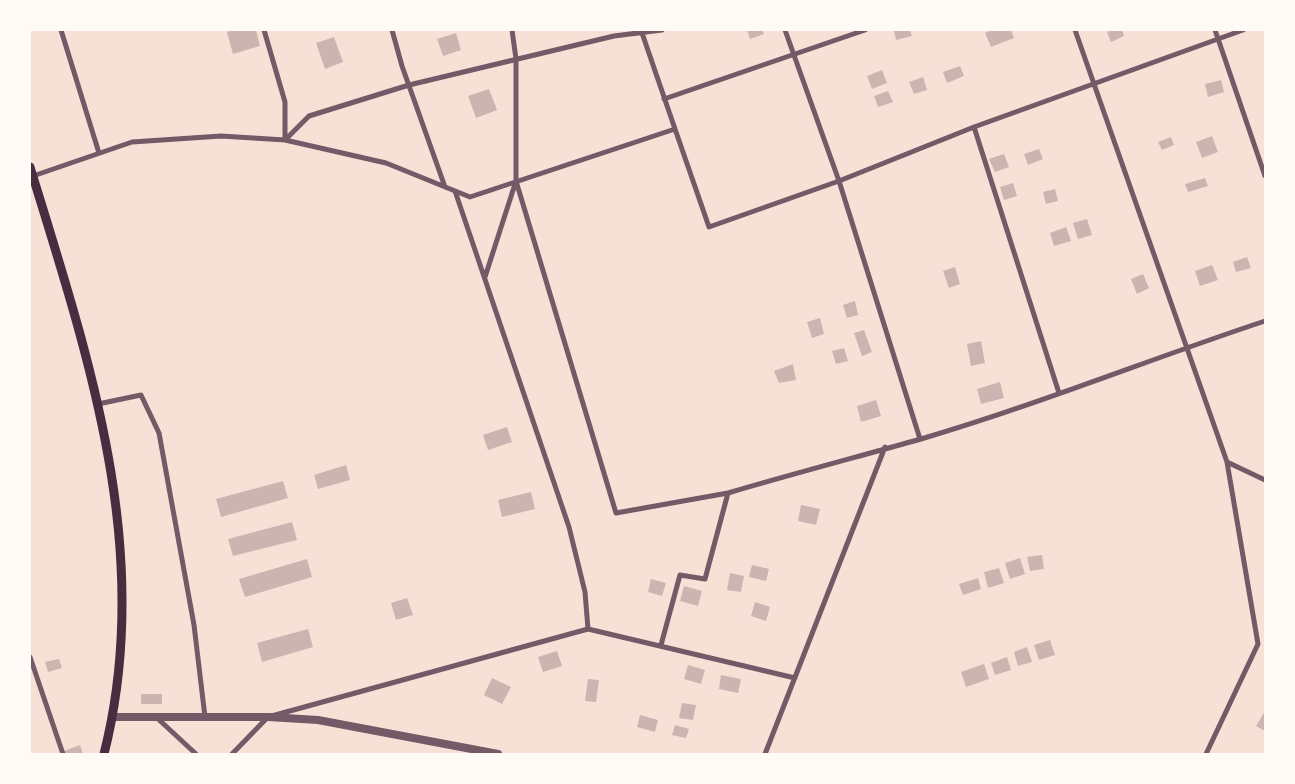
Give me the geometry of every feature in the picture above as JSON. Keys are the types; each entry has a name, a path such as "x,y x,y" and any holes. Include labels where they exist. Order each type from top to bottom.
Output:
{"main road":[{"path":"31,171 84,345 98,404 116,497 121,552 122,613 113,717 104,754"}],"street":[{"path":"61,30 99,153"},
{"path":"264,30 285,102 285,140"},
{"path":"392,30 445,187"},
{"path":"512,30 516,59 516,181 616,513 728,492 885,447 920,439 1265,321"},
{"path":"285,140 309,116 409,85 614,36 641,31 662,30"},
{"path":"785,30 839,181 920,439"},
{"path":"664,99 865,30"},
{"path":"1075,30 1227,462 1258,644 1206,754"},
{"path":"1215,30 1264,172"},
{"path":"641,31 709,227 839,181 974,127 1244,30"},
{"path":"974,127 1059,393"},
{"path":"31,171 132,142 221,136 285,140 386,163 470,197 675,129"},
{"path":"485,277 516,181"},
{"path":"455,191 569,527 585,592 588,629"},
{"path":"98,404 141,394 159,433 194,625 205,717"},
{"path":"765,754 885,447"},
{"path":"1227,462 1265,480"},
{"path":"661,645 680,575 705,578 728,492"},
{"path":"232,754 268,717 588,629 795,678"},
{"path":"1258,644 1265,645"},
{"path":"30,657 63,754"},
{"path":"113,717 268,717 318,720 498,754"},
{"path":"156,717 196,754"}],"building":[{"path":"232,30 256,30 260,46 233,54 227,32"},
{"path":"747,30 762,30 764,34 750,39"},
{"path":"910,30 912,36 896,40 894,31"},
{"path":"992,30 1011,30 1014,38 991,47 985,33"},
{"path":"1122,30 1124,36 1111,42 1107,32"},
{"path":"456,33 461,50 443,56 437,39"},
{"path":"334,37 343,62 325,69 316,43"},
{"path":"960,66 964,76 947,83 943,72"},
{"path":"882,70 887,83 872,89 867,76"},
{"path":"923,77 927,90 914,94 909,82"},
{"path":"1221,80 1224,92 1208,97 1205,84"},
{"path":"489,89 497,110 476,118 468,96"},
{"path":"888,91 893,102 878,107 874,96"},
{"path":"1212,136 1218,152 1202,158 1196,142"},
{"path":"1171,137 1174,145 1162,150 1158,142"},
{"path":"1039,149 1043,159 1028,165 1024,154"},
{"path":"1004,154 1009,167 995,172 989,159"},
{"path":"1205,178 1208,186 1188,192 1185,184"},
{"path":"1013,183 1017,196 1004,200 1000,187"},
{"path":"1055,189 1058,201 1046,204 1043,192"},
{"path":"1087,219 1092,235 1078,239 1073,223"},
{"path":"1066,227 1071,241 1054,246 1050,233"},
{"path":"1247,257 1251,268 1236,272 1233,262"},
{"path":"1212,265 1218,280 1200,286 1195,271"},
{"path":"955,267 960,284 949,288 943,271"},
{"path":"1143,274 1149,288 1137,294 1131,279"},
{"path":"855,301 858,315 847,318 843,305"},
{"path":"820,318 824,334 812,338 807,322"},
{"path":"864,330 872,352 862,356 854,333"},
{"path":"981,341 985,363 971,366 967,344"},
{"path":"844,348 848,361 836,364 832,351"},
{"path":"793,364 796,380 779,383 774,371"},
{"path":"1000,382 1004,398 981,404 977,389"},
{"path":"876,400 881,416 861,422 857,406"},
{"path":"507,427 512,442 488,450 483,435"},
{"path":"346,465 350,480 318,489 314,475"},
{"path":"283,481 288,498 221,517 216,499"},
{"path":"531,492 535,509 502,517 498,500"},
{"path":"801,505 820,509 816,525 798,521"},
{"path":"292,522 297,540 233,556 228,539"},
{"path":"1042,555 1044,569 1030,571 1027,557"},
{"path":"1020,558 1025,574 1010,579 1005,563"},
{"path":"307,559 312,577 245,597 239,579"},
{"path":"752,565 769,569 766,581 749,577"},
{"path":"999,568 1004,583 988,588 984,572"},
{"path":"730,573 744,576 741,592 727,590"},
{"path":"978,578 981,589 963,595 959,584"},
{"path":"651,579 666,583 662,596 648,592"},
{"path":"684,586 702,591 698,606 680,601"},
{"path":"407,598 413,615 396,620 391,603"},
{"path":"755,602 770,607 766,621 751,616"},
{"path":"308,629 313,647 262,662 257,643"},
{"path":"1050,640 1055,655 1039,660 1034,645"},
{"path":"1027,647 1032,662 1018,666 1014,652"},
{"path":"557,651 562,666 543,672 538,657"},
{"path":"1007,657 1011,670 995,675 991,663"},
{"path":"59,659 62,668 48,672 45,662"},
{"path":"984,664 989,679 966,687 961,672"},
{"path":"688,665 705,670 701,684 684,679"},
{"path":"721,675 741,679 738,693 719,689"},
{"path":"492,678 511,687 502,704 484,695"},
{"path":"588,679 599,680 596,702 585,701"},
{"path":"141,694 162,694 162,704 141,704"},
{"path":"682,703 696,705 693,720 679,718"},
{"path":"1265,711 1265,731 1256,726"},
{"path":"640,715 658,720 655,732 637,727"},
{"path":"675,725 689,729 686,738 672,735"},
{"path":"80,745 83,754 65,754 64,751"}]}
